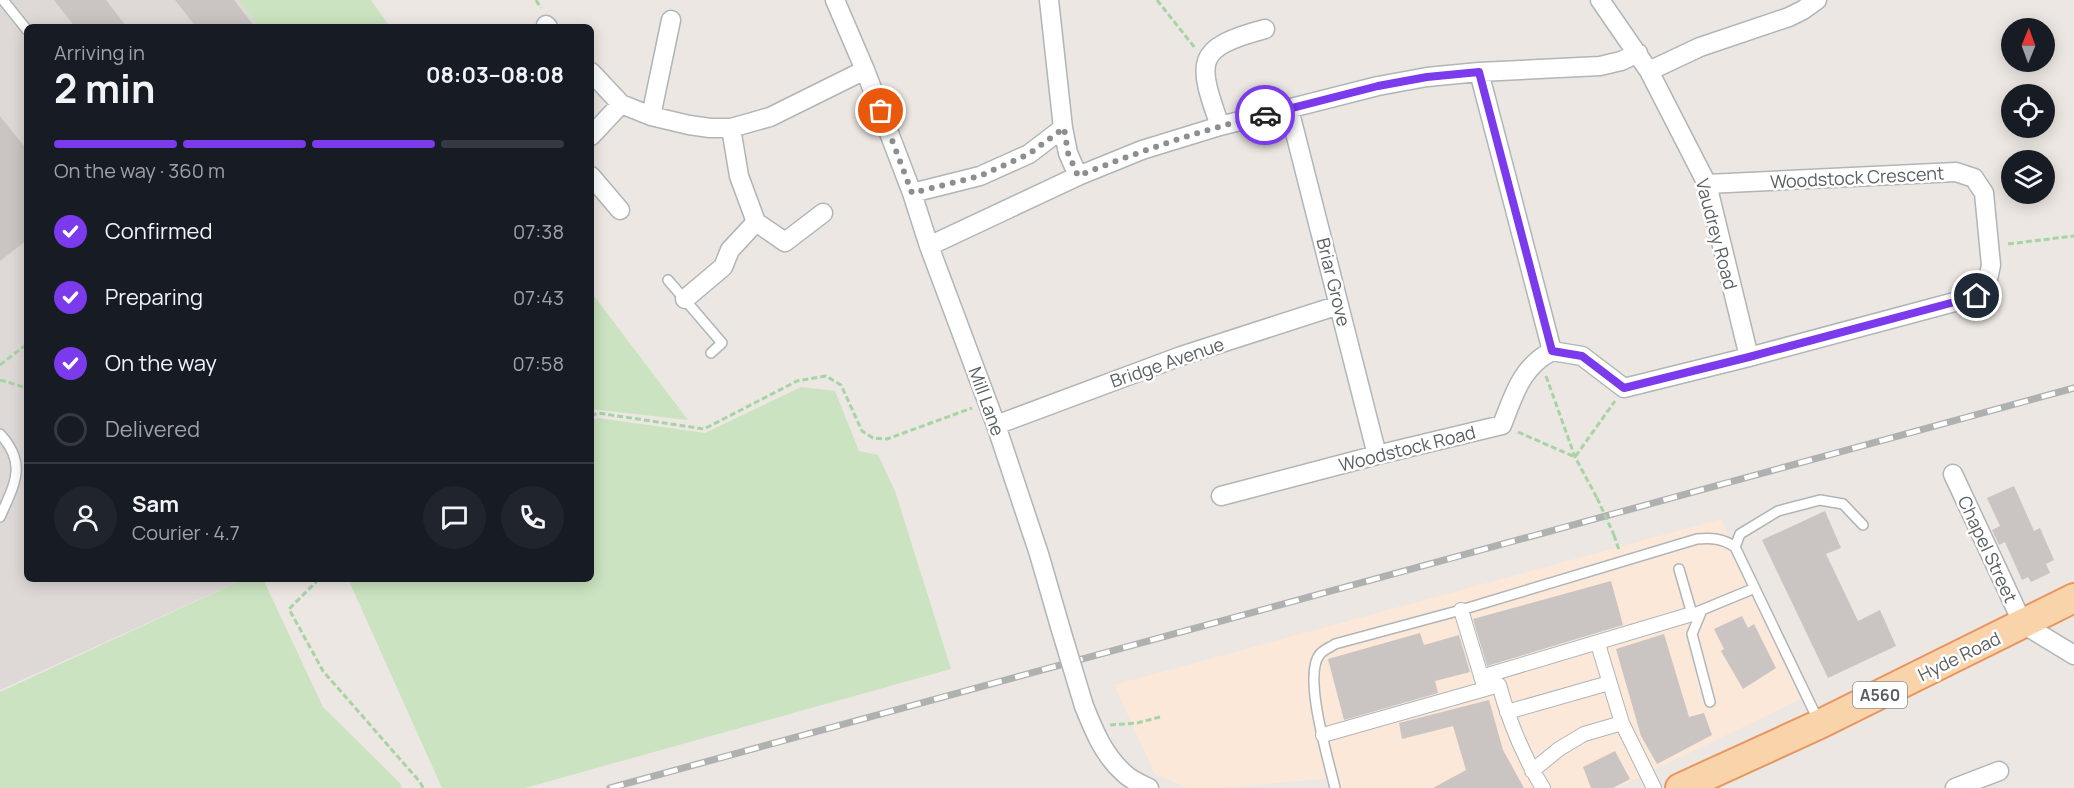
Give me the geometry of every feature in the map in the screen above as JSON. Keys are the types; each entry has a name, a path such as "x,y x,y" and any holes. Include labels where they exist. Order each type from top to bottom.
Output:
{"main road":[{"name":"Hyde Road","path":"1680,788 1821,724 2074,598"}],"street":[{"path":"1049,0 1068,153 1078,176"},
{"name":"Vaudrey Road","path":"1600,0 1649,70 1707,184 1749,357"},
{"path":"1649,70 1700,47 1789,17 1816,0"},
{"name":"Mill Lane","path":"838,1 912,193 929,246 996,425 1039,554 1084,706 1094,731 1120,781 1149,788"},
{"path":"651,116 671,20"},
{"path":"1220,126 1205,78 1209,57 1218,46 1236,37 1265,28"},
{"path":"929,246 1078,176 1142,150 1220,126 1378,86 1427,77 1600,66 1621,62 1638,53"},
{"path":"594,75 621,104 651,116 710,129 731,128 770,117 865,70"},
{"path":"1479,72 1546,354"},
{"path":"594,133 621,104"},
{"name":"Briar Grove","path":"1289,109 1377,455"},
{"path":"731,128 739,176 756,222 785,242 823,213"},
{"path":"912,193 980,176 1029,154 1064,128"},
{"name":"Woodstock Crescent","path":"1624,388 1977,296 1987,284 1991,265 1984,193 1974,178 1956,172 1707,184"},
{"path":"594,180 620,210"},
{"path":"686,299 723,267 730,250 756,222"},
{"name":"Bridge Avenue","path":"996,425 1181,356 1339,304"},
{"path":"1502,425 1520,381 1546,354 1582,356 1624,388"},
{"name":"Woodstock Road","path":"1221,496 1502,425"},
{"name":"Chapel Street","path":"1953,474 2023,624"},
{"path":"1461,610 1483,683"},
{"path":"1323,735 1697,612"},
{"path":"2023,624 2074,656"},
{"path":"1598,644 1622,723 1654,788"},
{"path":"1483,683 1499,685 1507,712 1532,771 1543,788"},
{"path":"1507,712 1609,683"},
{"path":"1532,771 1559,749 1584,734 1622,723"},
{"path":"1955,788 1999,771"}],"lane":[{"path":"3,0 24,26"},
{"path":"668,280 722,343 711,353"},
{"path":"0,434 12,447 16,463 16,480 0,517"},
{"path":"1735,547 1740,534 1778,511 1820,500 1843,504 1863,525"},
{"path":"1335,788 1314,698 1313,674 1320,654 1335,644 1461,610 1697,539 1725,540 1735,547 1821,724"},
{"path":"1679,569 1697,612 1692,634 1710,702"},
{"path":"1697,612 1755,588"}],"path":[{"path":"1157,0 1197,50 1209,57"},
{"path":"1989,247 2074,236"},
{"path":"0,365 24,346"},
{"path":"1546,354 1575,457 1614,535"},
{"path":"594,415 598,413 704,429 797,381 825,376 841,385 862,431 873,438 886,439 987,402"},
{"path":"0,380 24,387"},
{"path":"1575,457 1624,388"},
{"path":"1502,425 1575,457"},
{"path":"316,582 289,609 323,671 423,788"},
{"path":"1094,731 1109,725 1137,723 1160,717"}],"shaded area":[{"path":"0,0 238,0 257,24 24,24 24,582 237,582 0,690"},
{"path":"1721,519 1805,697 1617,788 1342,788 1323,779 1220,788 1188,788 1155,774 1114,685"}],"green space":[{"path":"238,0 371,0 388,24 257,24"},
{"path":"594,296 688,420 594,409"},
{"path":"801,387 835,391 859,451 878,455 895,491 951,669 525,788 442,788 349,582 594,582 594,420 598,418 705,433"},
{"path":"238,582 264,582 323,707 400,783 402,788 0,788 0,692"}],"building":[{"path":"54,0 106,0 125,24 73,24"},
{"path":"175,0 234,0 253,24 194,24"},
{"path":"0,116 24,146 24,242 0,261"},
{"path":"2014,486 2034,531 2040,528 2054,560 2046,564 2050,573 2031,582 2028,577 2022,580 2005,542 1999,545 1992,530 2000,526 1987,498"},
{"path":"1825,511 1841,548 1826,554 1858,621 1880,610 1896,646 1828,678 1762,540"},
{"path":"1611,581 1623,625 1487,666 1473,619"},
{"path":"1742,616 1748,628 1754,624 1776,668 1743,689 1721,651 1724,649 1714,629"},
{"path":"1420,633 1424,645 1459,635 1470,672 1435,681 1438,693 1344,720 1328,659"},
{"path":"1664,634 1689,717 1704,713 1712,735 1657,764 1641,736 1616,649"},
{"path":"1489,700 1503,750 1524,788 1433,788 1466,770 1453,726 1402,739 1399,723"},
{"path":"1615,751 1630,779 1613,788 1591,788 1583,767"}],"railway":[{"path":"610,788 2074,388"}],"way so far":[{"path":"881,111 912,193 980,176 1029,154 1064,128 1068,153 1078,176 1142,150 1265,115"}],"route":[{"path":"1265,115 1378,86 1427,77 1479,72 1552,351 1582,356 1624,388 1977,296"}]}
